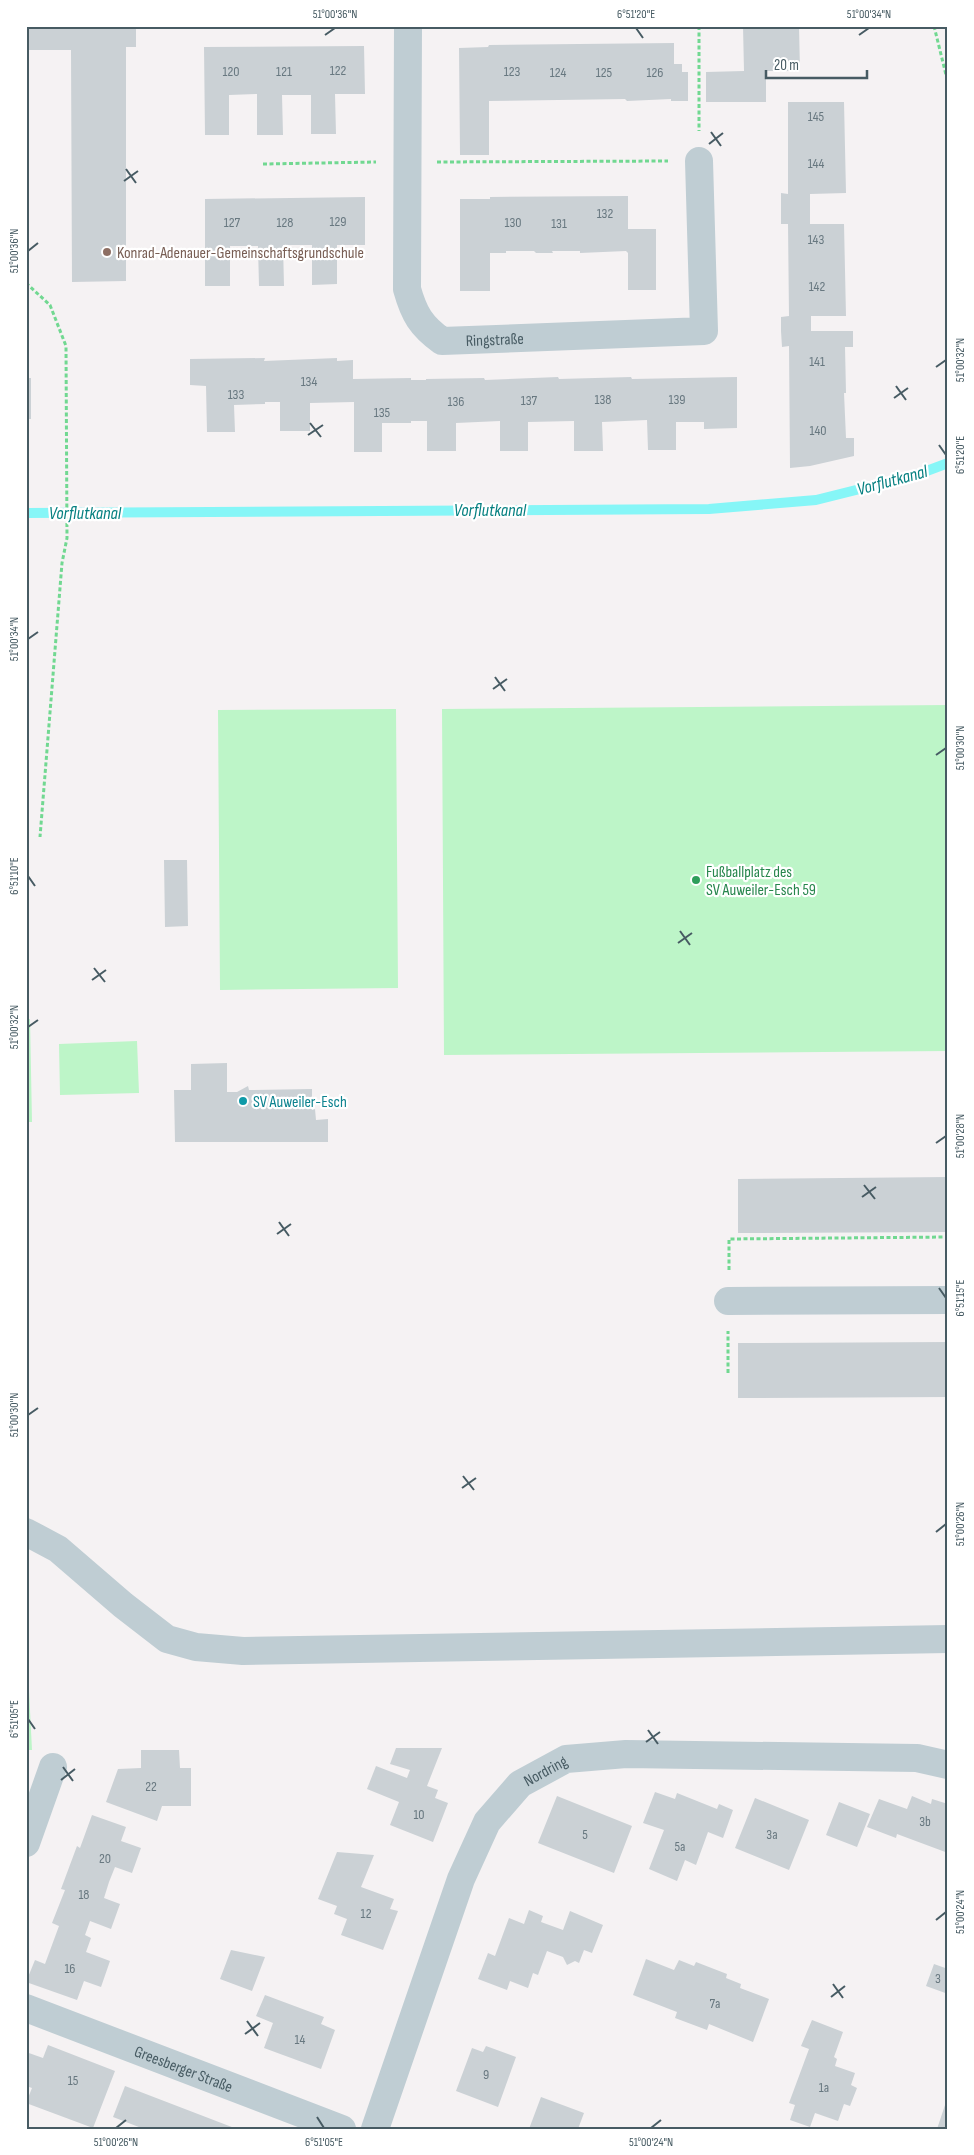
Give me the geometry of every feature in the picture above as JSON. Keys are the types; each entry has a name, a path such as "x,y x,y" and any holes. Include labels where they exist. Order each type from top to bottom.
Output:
{"street":[{"name":"Ringstraße","path":"408,26 407,289 413,309 426,330 442,341 704,331 699,161"},
{"path":"728,1301 948,1300"},
{"path":"26,1532 58,1549 123,1605 168,1639 196,1647 243,1651 948,1639"},
{"name":"Nordring","path":"375,2129 461,1879 487,1822 520,1784 566,1759 626,1754 917,1758 948,1765"},
{"path":"26,1843 53,1767"},
{"name":"Greesberger Straße","path":"26,2008 342,2129"}],"path":[{"path":"263,164 699,161 699,26"},
{"path":"934,26 948,83"},
{"path":"26,284 50,305 66,346 67,538 62,562 40,837"},
{"path":"728,1373 729,1239 948,1237"}],"green space":[{"name":"Fußballplatz des SV Auweiler-Esch 59","path":"948,705 948,1051 444,1055 442,709"},
{"path":"396,709 398,988 220,990 218,710"},
{"path":"26,1019 30,1019 32,1122 26,1122"},
{"path":"137,1041 139,1093 60,1095 59,1044"},
{"path":"26,1631 32,1750 26,1750"}],"building":[{"path":"26,26 136,26 136,47 126,47 126,281 72,282 71,50 26,50"},
{"path":"743,26 799,26 800,71 766,71 766,102 706,102 706,72 744,71"},
{"path":"674,43 674,64 682,64 682,72 688,72 688,101 671,101 671,99 627,101 625,99 489,101 489,155 460,155 459,48 488,47 489,45"},
{"path":"364,46 365,94 335,94 336,134 311,134 311,95 282,95 283,135 257,135 257,94 229,95 229,135 205,135 204,47"},
{"path":"788,102 844,102 846,193 810,194 810,224 844,224 846,316 811,316 811,331 853,331 853,347 845,347 846,393 844,393 846,438 854,438 854,456 810,466 790,468 789,346 782,347 781,331 781,317 789,316 788,224 781,224 781,193 788,194"},
{"path":"628,196 628,229 656,229 656,290 628,290 628,253 626,251 580,253 580,251 552,251 553,253 536,253 534,251 506,251 506,253 490,253 490,291 460,291 460,199"},
{"path":"365,197 365,245 337,245 337,284 312,285 312,245 283,245 284,286 259,286 258,246 230,246 230,286 205,286 205,199"},
{"path":"265,358 264,361 337,358 337,361 353,360 353,379 411,378 411,380 426,380 484,378 485,380 558,377 559,379 631,377 632,379 737,377 737,428 704,429 704,422 676,422 676,450 648,450 647,420 602,422 603,451 574,451 574,421 528,422 528,451 500,451 500,421 456,423 456,451 427,451 427,421 411,421 411,423 382,423 382,452 354,452 354,402 310,403 310,431 280,431 280,402 265,402 265,404 234,405 235,432 207,432 206,386 190,385 190,359"},
{"path":"26,378 31,378 31,419 26,419"},
{"path":"164,860 187,860 188,926 165,927"},
{"name":"SV Auweiler-Esch","path":"227,1063 227,1092 237,1092 248,1086 249,1090 312,1089 312,1110 315,1109 316,1120 328,1119 328,1142 175,1142 174,1090 191,1090 191,1064"},
{"path":"948,1177 948,1232 738,1233 738,1179"},
{"path":"948,1342 948,1397 738,1398 738,1343"},
{"path":"396,1748 442,1748 427,1786 438,1790 435,1798 448,1803 433,1842 390,1825 399,1802 367,1789 376,1766 407,1778 410,1770 390,1764"},
{"path":"141,1750 179,1750 180,1768 191,1768 191,1806 162,1806 157,1821 106,1802 118,1769 141,1768"},
{"path":"655,1792 675,1799 677,1793 717,1809 719,1804 733,1810 723,1838 708,1832 696,1865 685,1860 677,1881 649,1869 664,1830 643,1823"},
{"path":"557,1796 632,1826 614,1873 538,1843"},
{"path":"912,1796 931,1804 932,1799 948,1804 948,1853 897,1834 896,1838 867,1827 879,1799 907,1809"},
{"path":"755,1798 809,1820 789,1870 735,1848"},
{"path":"839,1802 870,1814 857,1847 826,1835"},
{"path":"92,1815 126,1827 121,1841 141,1848 132,1873 115,1867 109,1882 104,1898 120,1904 111,1929 90,1921 85,1935 91,1938 86,1952 110,1961 101,1987 84,1981 77,2000 26,1982 35,1960 45,1964 59,1926 52,1923 65,1890 61,1889 77,1846 80,1848"},
{"path":"337,1852 374,1855 361,1887 394,1899 390,1909 398,1911 383,1950 341,1935 347,1919 334,1914 337,1906 318,1899"},
{"path":"529,1910 543,1916 541,1922 563,1930 570,1911 603,1925 592,1953 584,1950 579,1963 575,1961 567,1965 563,1957 547,1951 538,1975 533,1973 528,1988 510,1981 507,1990 478,1979 488,1953 495,1956 509,1918 524,1924"},
{"path":"231,1950 265,1957 252,1991 220,1979"},
{"path":"646,1959 674,1970 679,1960 694,1966 696,1962 727,1974 726,1978 741,1984 740,1988 769,1999 753,2042 709,2024 707,2030 675,2018 677,2012 633,1995"},
{"path":"934,1964 948,1969 948,1994 926,1986"},
{"path":"265,1995 324,2017 321,2024 335,2030 321,2069 264,2048 273,2023 256,2016"},
{"path":"812,2020 843,2032 834,2057 837,2059 835,2066 855,2073 851,2085 857,2088 850,2106 844,2104 838,2121 815,2113 810,2127 790,2120 795,2105 789,2103 809,2049 801,2046"},
{"path":"48,2045 115,2071 93,2128 26,2103 32,2088 26,2086 26,2052 43,2058"},
{"path":"486,2046 516,2057 498,2107 456,2091 472,2048 483,2052"},
{"path":"125,2086 237,2129 144,2129 113,2117"},
{"path":"541,2097 584,2113 578,2129 529,2129"},
{"path":"947,2099 948,2129 937,2129"}],"waterway":[{"name":"Vorflutkanal","path":"26,513 709,509 816,500 916,475 948,463"}],"place":[{"name":"Konrad-Adenauer-Gemeinschaftsgrundschule","path":"107,252"},
{"name":"Fußballplatz des SV Auweiler-Esch 59","path":"696,880"},
{"name":"SV Auweiler-Esch","path":"243,1101"}]}
